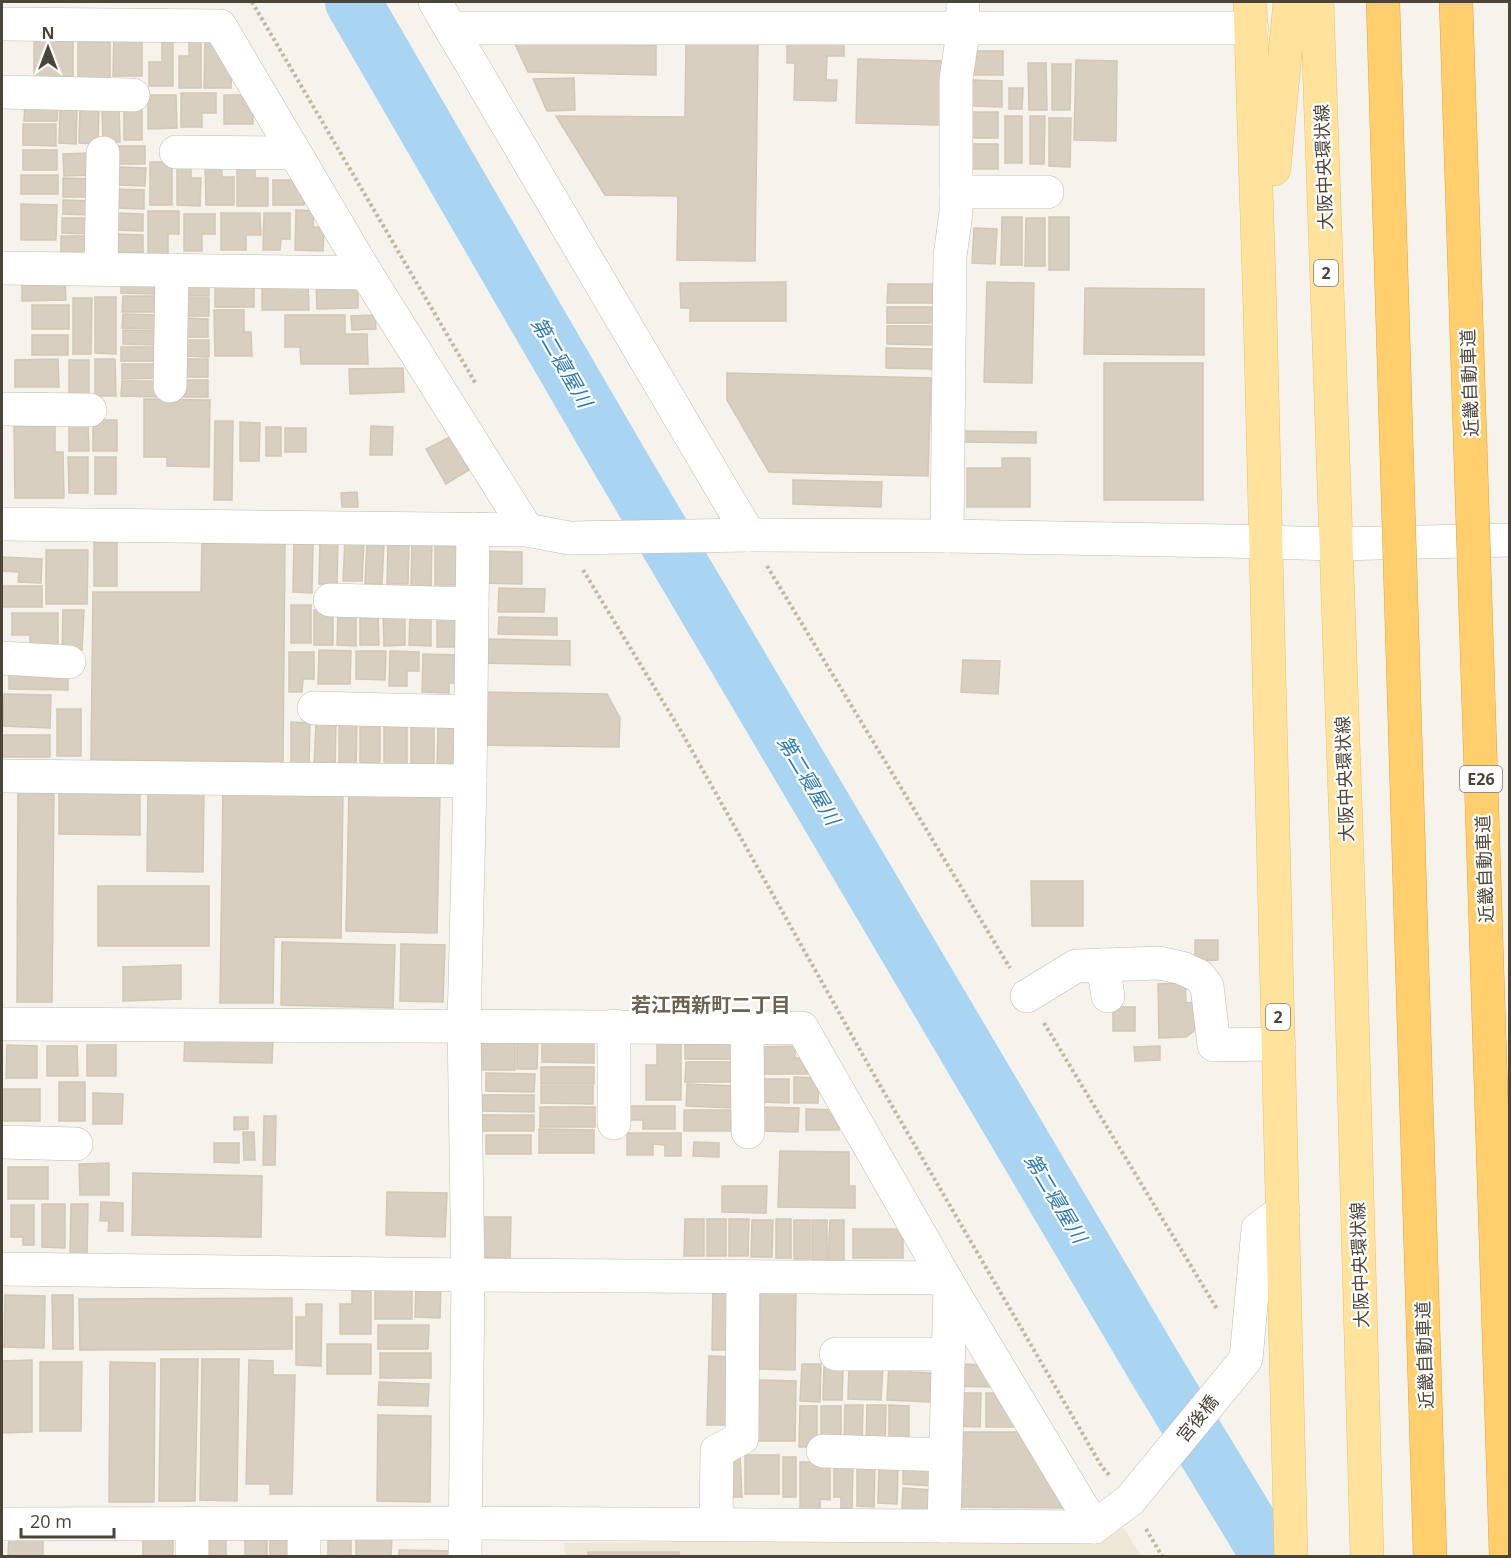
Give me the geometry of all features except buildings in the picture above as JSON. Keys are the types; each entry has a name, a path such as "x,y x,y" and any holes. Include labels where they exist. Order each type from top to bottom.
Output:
{"highway":[{"name":"近畿自動車道","path":"1383,2 1430,1557"},
{"name":"近畿自動車道","path":"1456,2 1506,1557"}],"main road":[{"path":"1260,311 1290,2"},
{"name":"大阪中央環状線","path":"1317,2 1350,940 1367,1557"},
{"name":"2","path":"1251,15 1291,1557"}],"street":[{"path":"739,535 443,15 1251,15"},
{"path":"947,536 950,256 956,213 956,79 963,15"},
{"path":"2,24 220,26 366,273 527,530"},
{"path":"2,92 133,95"},
{"path":"176,152 295,153"},
{"path":"101,269 103,153"},
{"path":"956,192 1047,192"},
{"path":"2,268 366,273"},
{"path":"170,386 172,270"},
{"path":"2,410 90,410"},
{"path":"2,524 527,530 578,538 739,535 947,536 1336,544 1509,540"},
{"path":"465,1557 468,1275 464,1025 470,781 472,529"},
{"path":"330,600 472,604"},
{"path":"2,658 69,662"},
{"path":"315,708 470,712"},
{"path":"2,776 470,781"},
{"path":"1027,996 1076,966 1105,980 1159,963 1191,972 1199,976 1207,986 1214,1045 1279,1044"},
{"path":"2,1024 802,1028 948,1282 1094,1527"},
{"path":"614,1026 614,1123"},
{"path":"747,1027 748,1132"},
{"path":"2,1142 76,1144"},
{"name":"宮後橋","path":"1094,1527 1139,1489 1246,1359 1258,1229 1283,1211"},
{"path":"2,1269 743,1277 948,1282"},
{"path":"716,1524 717,1451 742,1438 743,1277"},
{"path":"944,1526 949,1354 948,1282"},
{"path":"836,1354 949,1354"},
{"path":"823,1451 946,1455"},
{"path":"192,1523 192,1557"},
{"path":"304,1523 304,1557"},
{"path":"2,1524 466,1523 1094,1527"}],"path":[{"path":"252,2 482,393"},
{"path":"739,535 1027,996 1219,1312"},
{"path":"578,538 584,572 682,733 873,1071 1102,1467 1139,1489"}],"shaded area":[{"path":"1124,1528 1141,1556 565,1556 564,1543 1098,1537"}],"waterway":[{"name":"第二寝屋川","path":"353,2 617,457 1155,1368 1269,1556"}],"district":[{"name":"若江西新町二丁目","path":"711,1004"}]}
